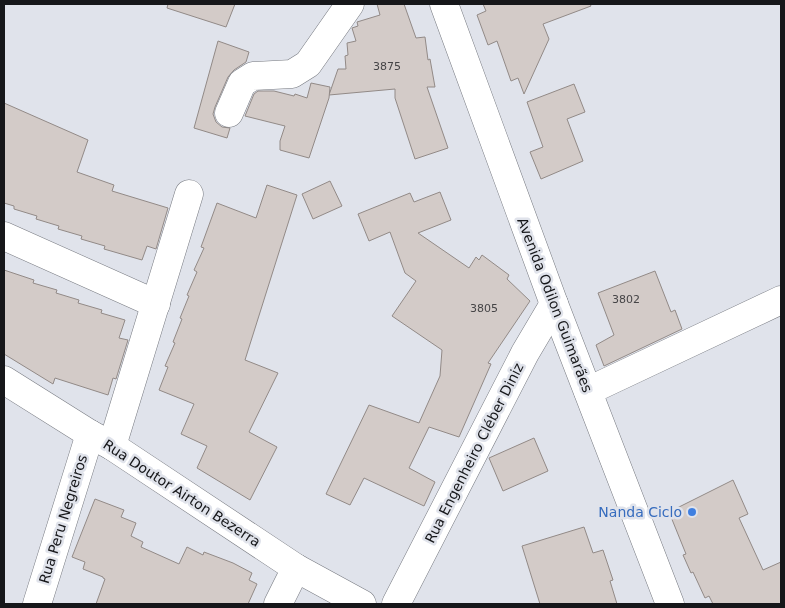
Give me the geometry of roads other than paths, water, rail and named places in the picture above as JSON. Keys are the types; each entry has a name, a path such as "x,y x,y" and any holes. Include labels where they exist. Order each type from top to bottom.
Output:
{"street":[{"path":"229,113 242,83 253,76 292,74 308,64 350,4"},
{"name":"Avenida Odilon Guimarães","path":"444,4 554,304 670,604"},
{"name":"Rua Peru Negreiros","path":"36,604 156,304 189,194"},
{"path":"4,236 156,304"},
{"path":"588,391 781,300"},
{"name":"Rua Engenheiro Cléber Diniz","path":"396,604 524,353 554,304"},
{"name":"Rua Doutor Airton Bezerra","path":"4,380 101,440 296,568 362,604"},
{"path":"278,604 296,568"}],"place":[{"name":"Nanda Ciclo","path":"692,512"}]}
